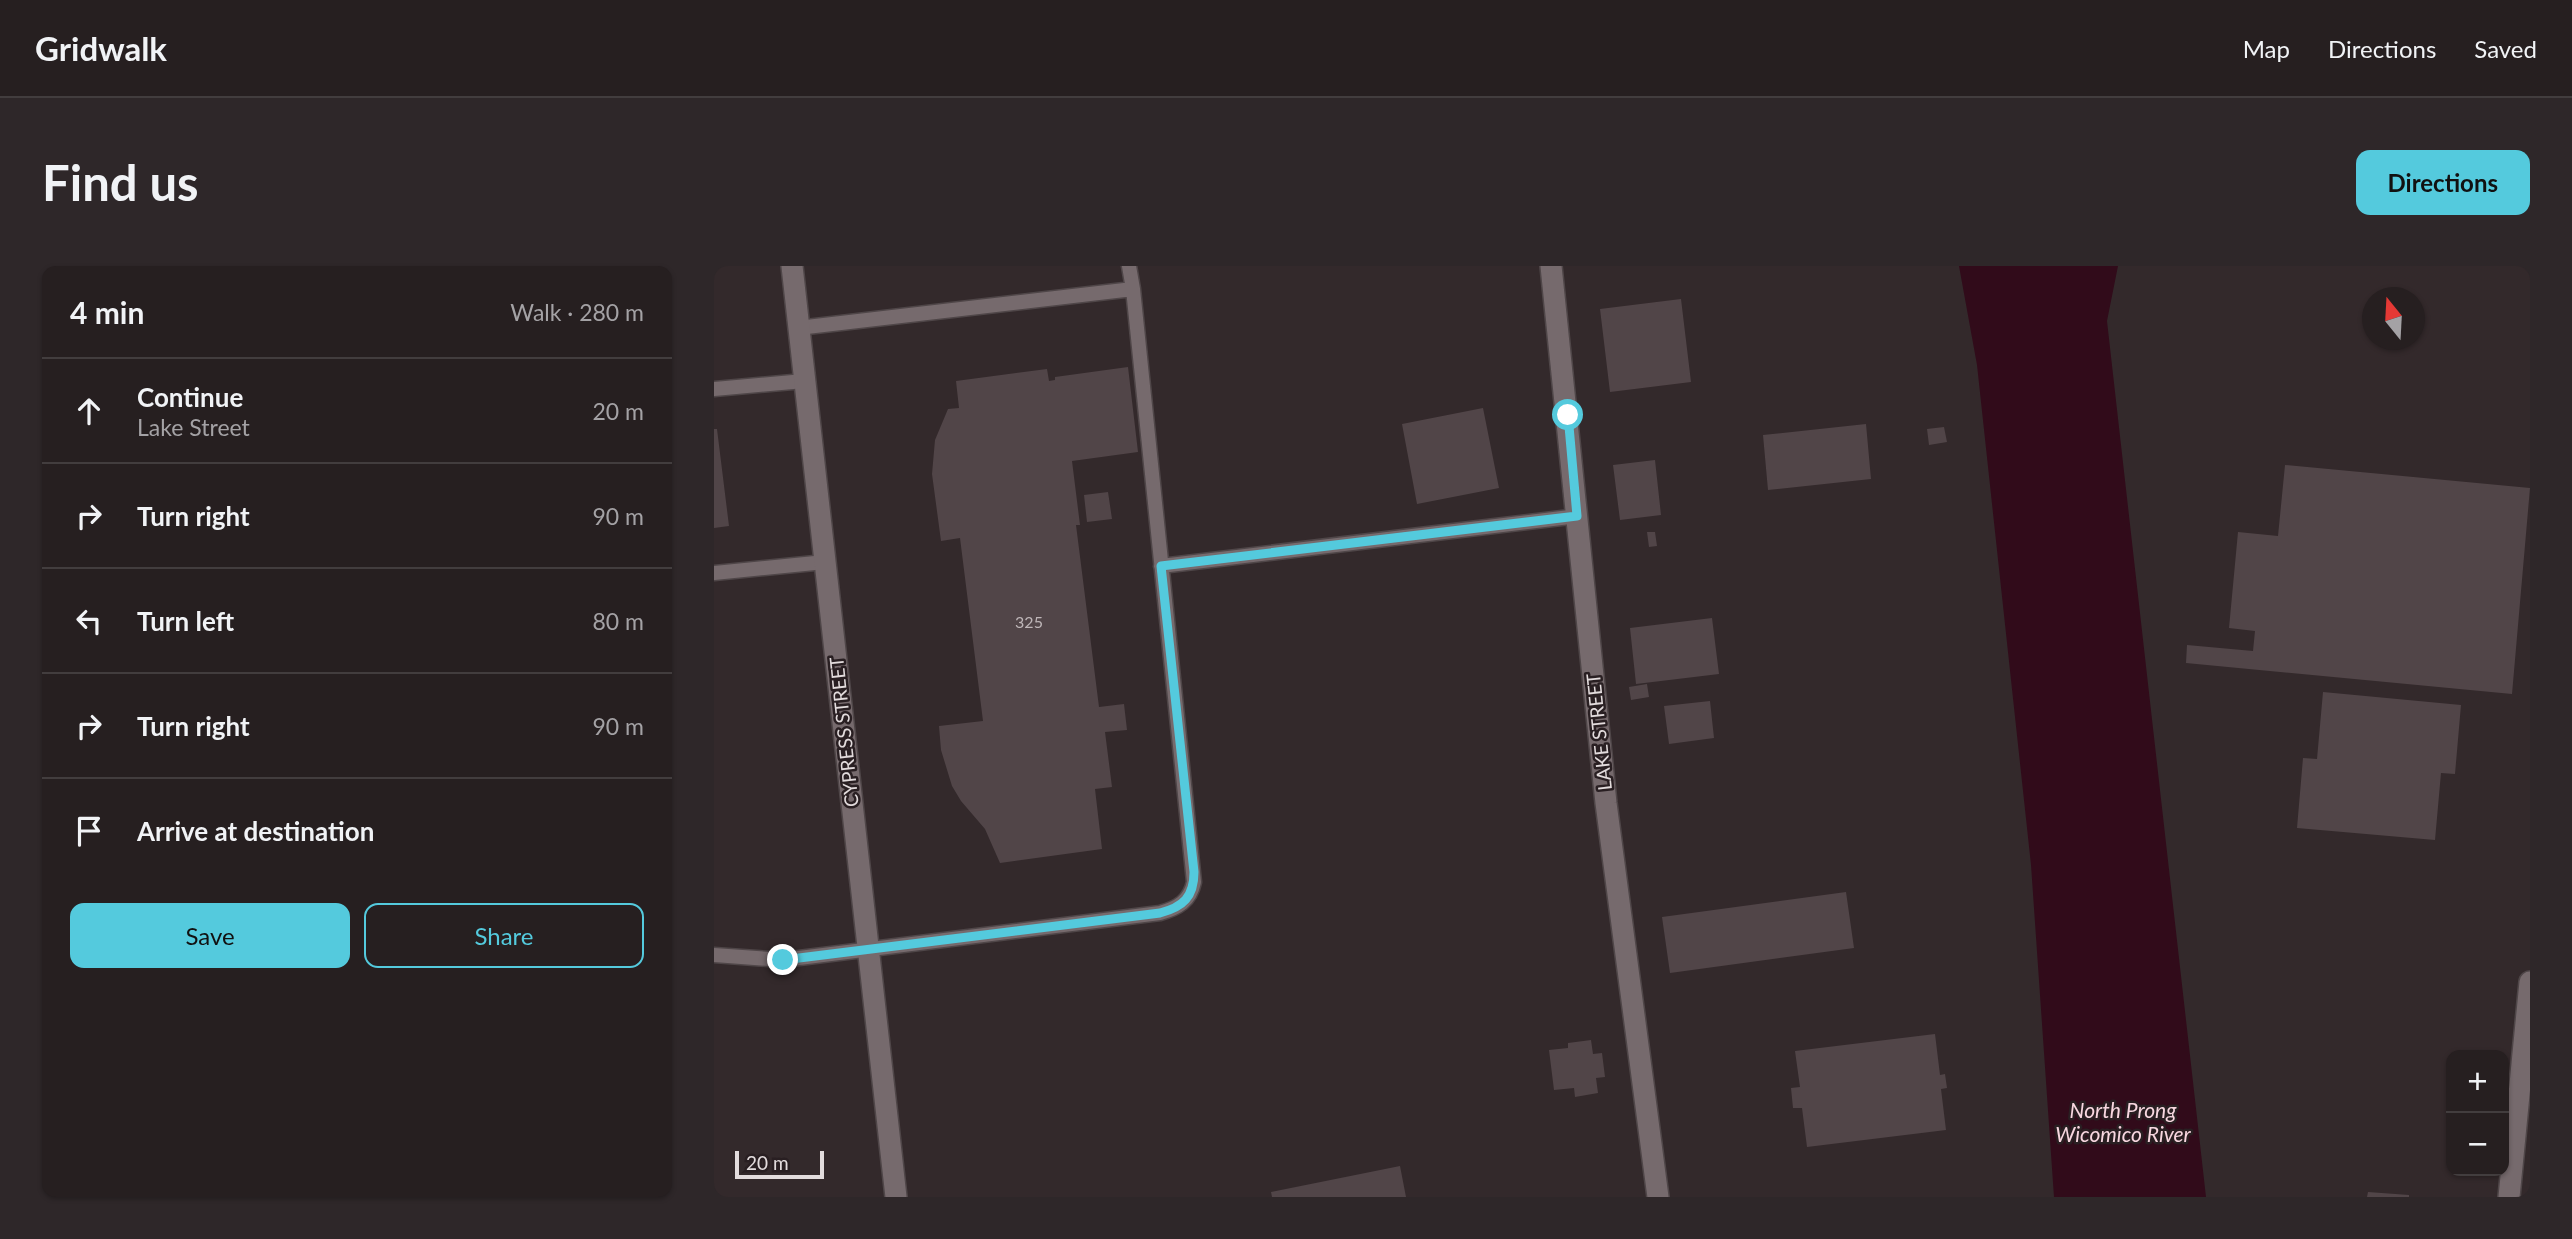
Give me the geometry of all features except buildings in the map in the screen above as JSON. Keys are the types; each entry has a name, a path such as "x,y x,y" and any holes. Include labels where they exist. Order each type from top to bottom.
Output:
{"street":[{"name":"CYPRESS STREET","path":"792,266 896,1197"},
{"name":"LAKE STREET","path":"1551,266 1606,803 1658,1197"},
{"path":"2509,1197 2530,982"}],"lane":[{"path":"714,955 783,960 868,950 1160,913 1174,909 1189,898 1194,872 1129,266"},
{"path":"798,328 1133,289"},
{"path":"714,389 804,381"},
{"path":"1161,566 1577,516"},
{"path":"714,573 825,562"}],"water":[{"name":"North Prong Wicomico River","path":"1959,266 2118,266 2107,321 2206,1197 2054,1197 2031,865 1977,365"}],"route":[{"path":"783,960 1160,913 1182,904 1192,891 1194,872 1161,566 1577,516 1568,415"}]}
